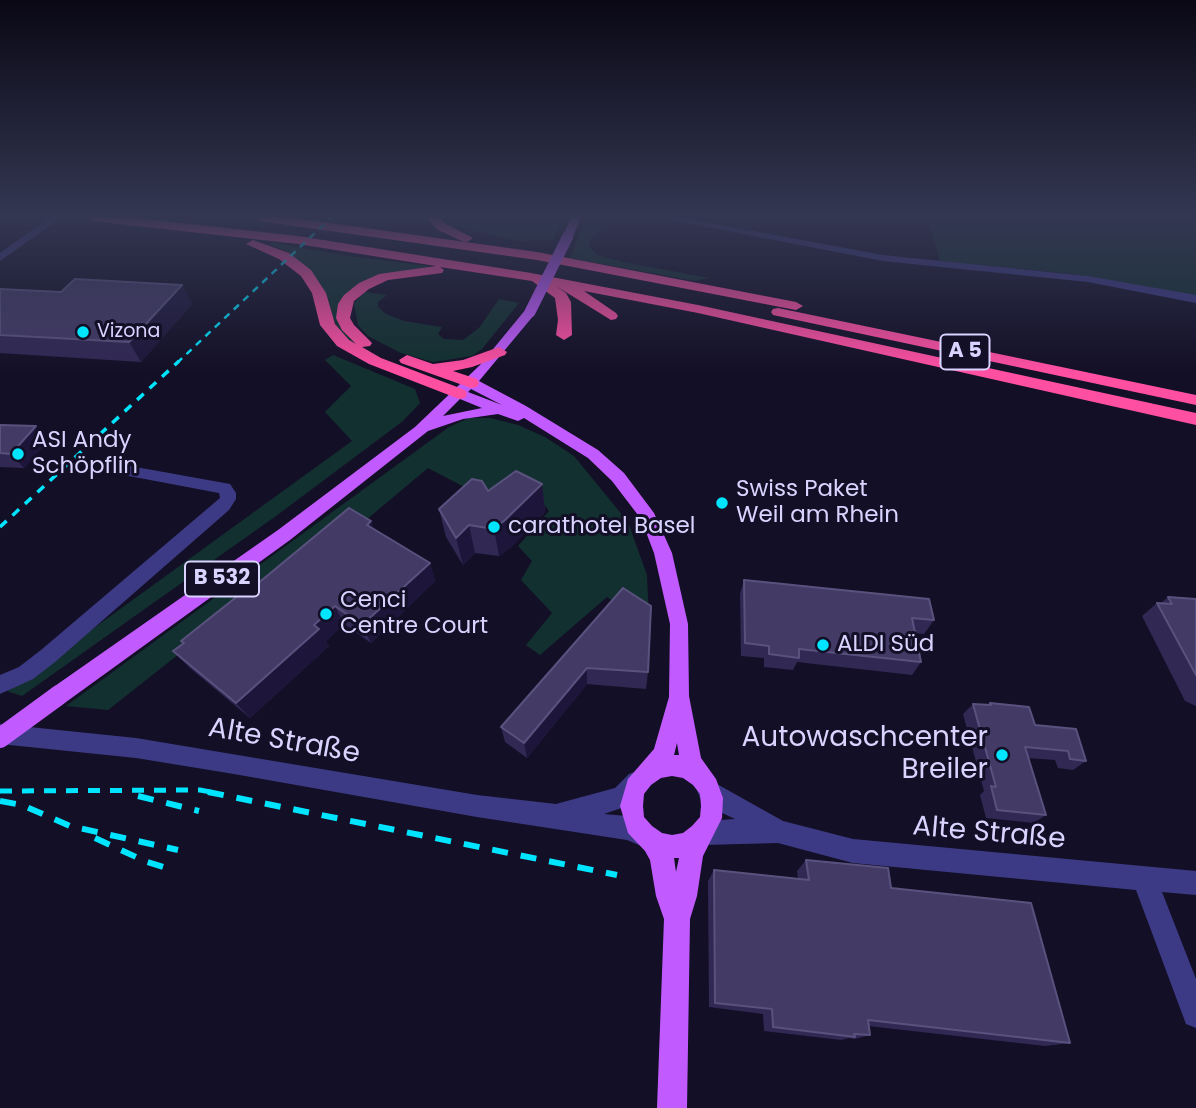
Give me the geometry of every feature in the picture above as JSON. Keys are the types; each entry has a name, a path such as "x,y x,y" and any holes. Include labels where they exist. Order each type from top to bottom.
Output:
{"highway":[{"path":"299,269 314,282 328,325 343,343 375,361 459,394"},
{"name":"A 5","path":"479,269 698,309 1196,419"},
{"name":"A 5","path":"548,269 765,309 1196,400"},
{"path":"605,269 1121,375 1165,393"},
{"path":"471,383 396,357 362,341 347,327 343,318 345,304 349,298 372,282 408,272 506,273"},
{"path":"531,277 561,296 566,311 564,335"},
{"path":"562,283 611,316"},
{"path":"435,369 466,364 499,352"}],"main road":[{"name":"B 532","path":"0,736 284,535 419,430 471,383 499,352 530,312 552,269"},
{"path":"485,368 487,384 495,394"},
{"path":"471,383 495,394 593,454 618,477 648,517 663,553 679,624 679,696 690,758 703,783 713,813 691,856 685,897 677,919 672,1108"},
{"path":"459,394 501,411 543,423"},
{"path":"419,430 461,415 501,411"},
{"path":"677,919 668,896 662,858 633,815 631,804 645,775 663,754 679,696"},
{"path":"645,775 676,765 703,783"},
{"path":"650,838 675,847 701,837"}],"street":[{"path":"988,269 1088,279 1196,299"},
{"path":"0,685 26,673 48,656 228,499 224,488 119,469"},
{"name":"Alte Straße","path":"0,736 136,748 477,806 627,828 650,838"},
{"name":"Alte Straße","path":"556,816 622,797 645,775"},
{"name":"Alte Straße","path":"703,783 724,802 778,831"},
{"name":"Alte Straße","path":"701,837 721,831 778,831 853,851 1196,883"},
{"path":"1144,878 1196,1014"}],"green space":[{"path":"307,269 422,269 379,275 339,304 356,343 369,351 352,344 341,334"},
{"path":"628,269 659,269 709,278 695,281"},
{"path":"1019,269 1196,269 1196,296 1074,274"},
{"path":"365,292 387,295 378,302 378,307 386,314 404,321 442,327 438,334 444,339 463,340 479,328 499,299 519,303 482,349 472,356 433,362 401,353 368,336 358,325 354,303"},
{"path":"333,355 415,389 420,403 403,421 276,516 22,696 7,691 352,441 325,412 351,386 325,360"},
{"path":"469,418 490,418 518,425 545,437 574,456 628,522 647,575 649,623 607,597 540,655 526,645 552,613 521,580 532,561 518,546 549,511 535,493 466,488 428,468 366,520 344,524 108,710 66,706 449,427"}],"building":[{"path":"75,279 182,285 129,342 0,335 0,289 61,292"},
{"path":"0,425 36,426 11,454 0,453"},
{"path":"516,471 542,484 494,529 469,525 456,538 439,509 472,479 482,481 488,491"},
{"name":"Cenci Centre Court","path":"349,508 371,521 367,525 430,563 362,625 335,606 314,625 319,629 236,703 173,651 184,643 181,641 254,583 256,585"},
{"name":"ALDI Süd","path":"744,580 929,599 934,620 912,618 921,662 799,649 799,658 769,654 769,646 745,643"},
{"path":"623,588 651,606 648,672 587,668 524,743 501,727"},
{"path":"1168,597 1196,599 1196,675 1157,603 1172,604"},
{"path":"990,703 1029,707 1035,725 1076,729 1086,761 1070,759 1068,751 1025,747 1046,815 997,810 991,786 996,787 973,704 991,705"},
{"path":"806,860 888,868 891,888 1031,903 1070,1043 868,1020 870,1035 854,1034 855,1037 773,1027 772,1009 715,1003 714,870 809,880"}],"railway":[{"path":"177,363 277,269"},
{"path":"0,527 179,361"},
{"path":"0,791 200,790 216,793"},
{"path":"208,792 617,875"},
{"path":"138,796 199,811"},
{"path":"0,801 22,805 70,826 178,850"},
{"path":"95,838 147,862 167,868"}],"place":[{"name":"Vizona","path":"83,332"},
{"name":"ASI Andy Schöpflin","path":"18,454"},
{"name":"Swiss Paket Weil am Rhein","path":"722,503"},
{"name":"carathotel Basel","path":"494,527"},
{"name":"Cenci Centre Court","path":"326,614"},
{"name":"ALDI Süd","path":"823,645"},
{"name":"Autowaschcenter Breiler","path":"1002,755"}]}
